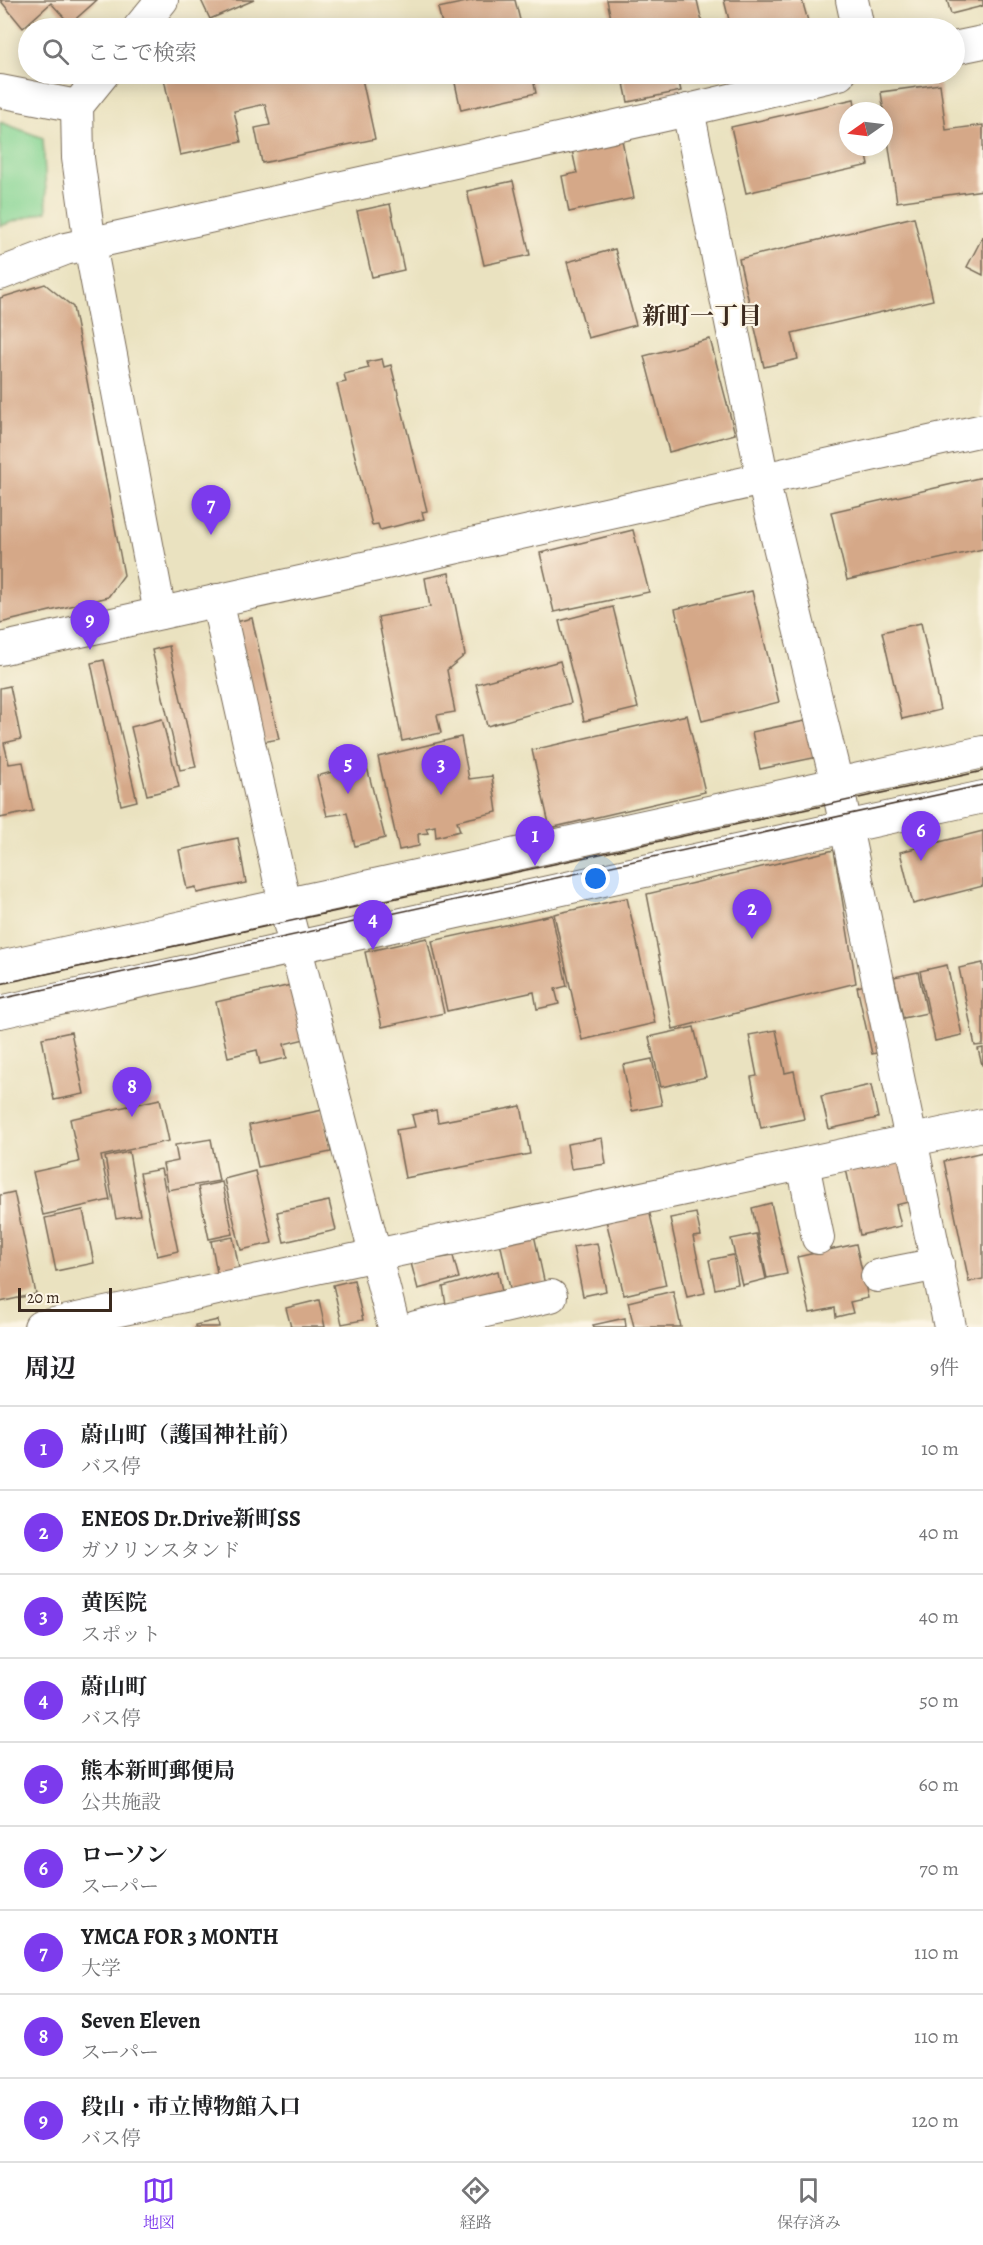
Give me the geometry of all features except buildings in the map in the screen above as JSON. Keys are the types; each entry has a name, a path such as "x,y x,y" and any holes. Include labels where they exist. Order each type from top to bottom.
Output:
{"street":[{"path":"147,18 162,0"},
{"path":"852,0 856,18"},
{"path":"965,46 983,42"},
{"path":"95,84 77,106 78,158 90,245 160,613"},
{"path":"0,274 64,249 688,111 799,84"},
{"path":"0,92 77,106"},
{"path":"688,111 763,480 837,784 950,1327"},
{"path":"0,649 983,430"},
{"path":"217,600 296,948 394,1327"},
{"path":"0,967 983,752"},
{"path":"0,1012 983,797"},
{"path":"40,1327 983,1125"},
{"path":"803,1164 818,1238"},
{"path":"877,1276 938,1264"},
{"path":"416,1327 551,1296"}],"green space":[{"path":"0,122 43,138 47,211 0,226"}],"tram line":[{"path":"0,984 983,771"},
{"path":"0,999 983,785"}],"place":[{"name":"YMCA FOR 3 MONTH","path":"211,535"},
{"name":"段山・市立博物館入口","path":"90,650"},
{"name":"熊本新町郵便局","path":"348,794"},
{"name":"黄医院","path":"441,795"},
{"name":"ローソン","path":"921,861"},
{"name":"蔚山町（護国神社前）","path":"535,866"},
{"name":"ENEOS Dr.Drive新町SS","path":"752,939"},
{"name":"蔚山町","path":"373,950"},
{"name":"Seven Eleven","path":"132,1117"}],"district":[{"name":"新町一丁目","path":"702,316"}]}
